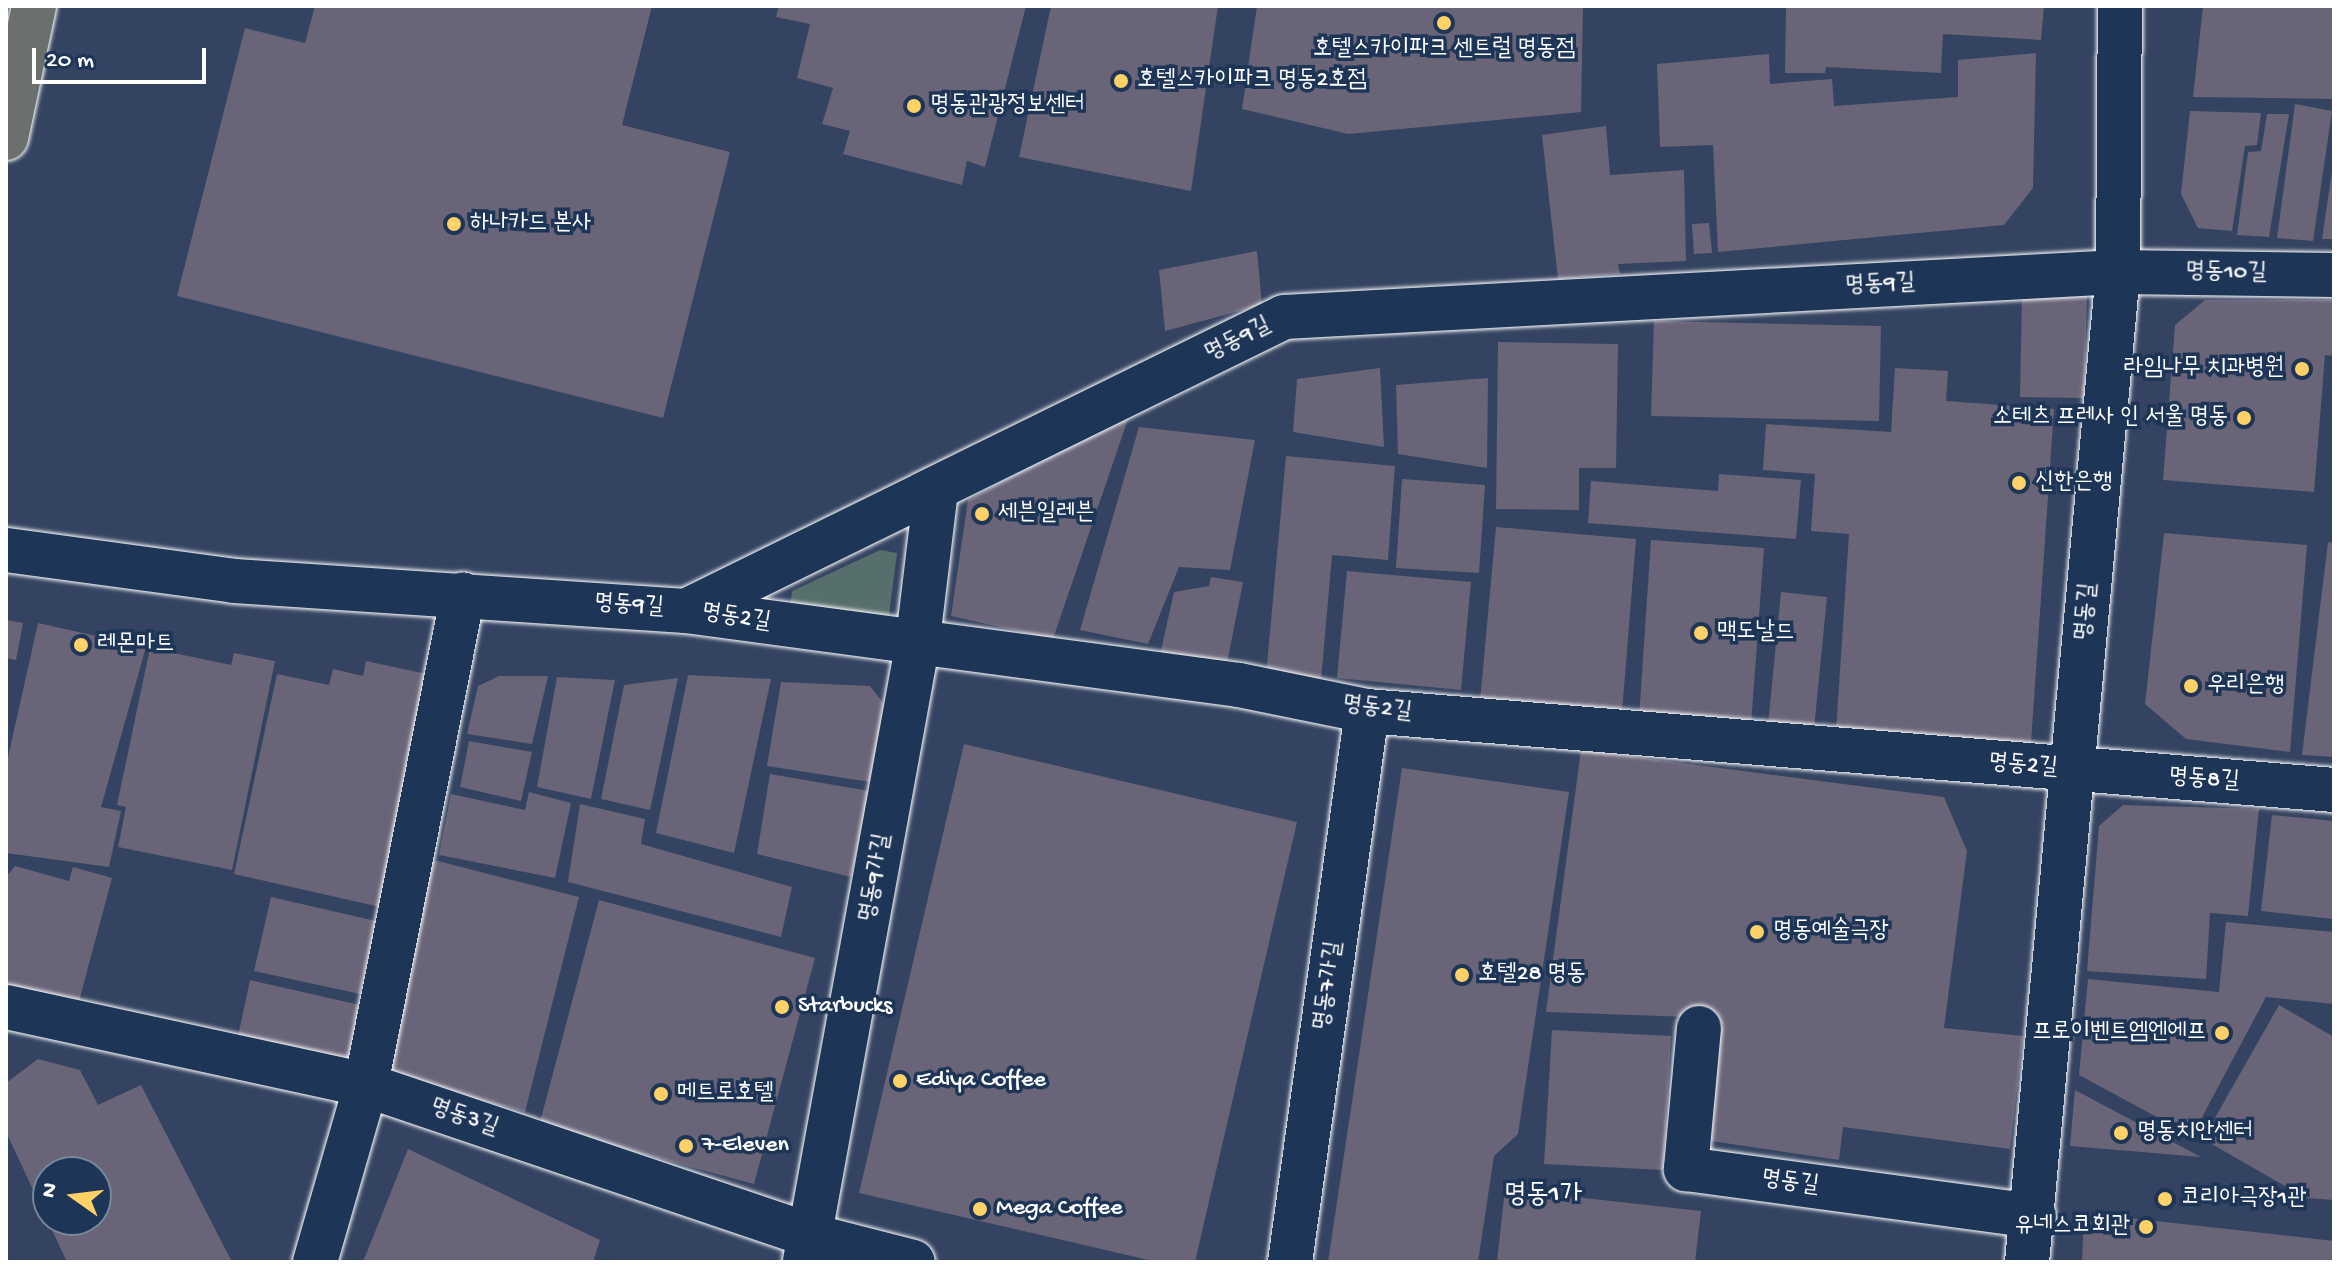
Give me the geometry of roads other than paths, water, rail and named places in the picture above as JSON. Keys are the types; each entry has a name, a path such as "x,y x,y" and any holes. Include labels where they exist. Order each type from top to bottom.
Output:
{"main road":[{"path":"6,138 34,6"}],"street":[{"name":"명동길","path":"2027,1262 2034,1216 2118,272 2120,6"},
{"name":"명동10길","path":"2118,272 2334,275"},
{"name":"명동9길","path":"6,550 234,581 686,611 936,491 1284,317 2118,272"},
{"name":"명동9가길","path":"809,1249 917,647 936,491"},
{"path":"315,1262 366,1085 463,594"},
{"name":"명동2길","path":"686,611 917,647 1239,685 1367,711 2073,771"},
{"name":"명동7가길","path":"1290,1262 1367,711"},
{"name":"명동8길","path":"2073,771 2334,790"},
{"name":"명동3길","path":"6,1007 366,1085 809,1249 913,1262"},
{"name":"명동길","path":"1699,1028 1686,1169 2034,1216"}],"place":[{"name":"호텔스카이파크 센트럴 명동점","path":"1444,23"},
{"name":"호텔스카이파크 명동2호점","path":"1121,81"},
{"name":"명동관광정보센터","path":"914,106"},
{"name":"하나카드 본사","path":"454,224"},
{"name":"라임나무 치과병원","path":"2302,369"},
{"name":"소테츠 프레사 인 서울 명동","path":"2244,418"},
{"name":"신한은행","path":"2019,483"},
{"name":"세븐일레븐","path":"982,514"},
{"name":"맥도날드","path":"1701,633"},
{"name":"레몬마트","path":"81,645"},
{"name":"우리은행","path":"2191,686"},
{"name":"명동예술극장","path":"1757,932"},
{"name":"호텔28 명동","path":"1462,975"},
{"name":"Starbucks","path":"782,1007"},
{"name":"프로이벤트엠엔에프","path":"2222,1033"},
{"name":"Ediya Coffee","path":"900,1081"},
{"name":"메트로호텔","path":"661,1094"},
{"name":"명동치안센터","path":"2121,1133"},
{"name":"7-Eleven","path":"686,1146"},
{"name":"코리아극장1관","path":"2165,1199"},
{"name":"Mega Coffee","path":"980,1209"},
{"name":"유네스코회관","path":"2146,1227"}],"district":[{"name":"명동1가","path":"1543,1196"}]}
